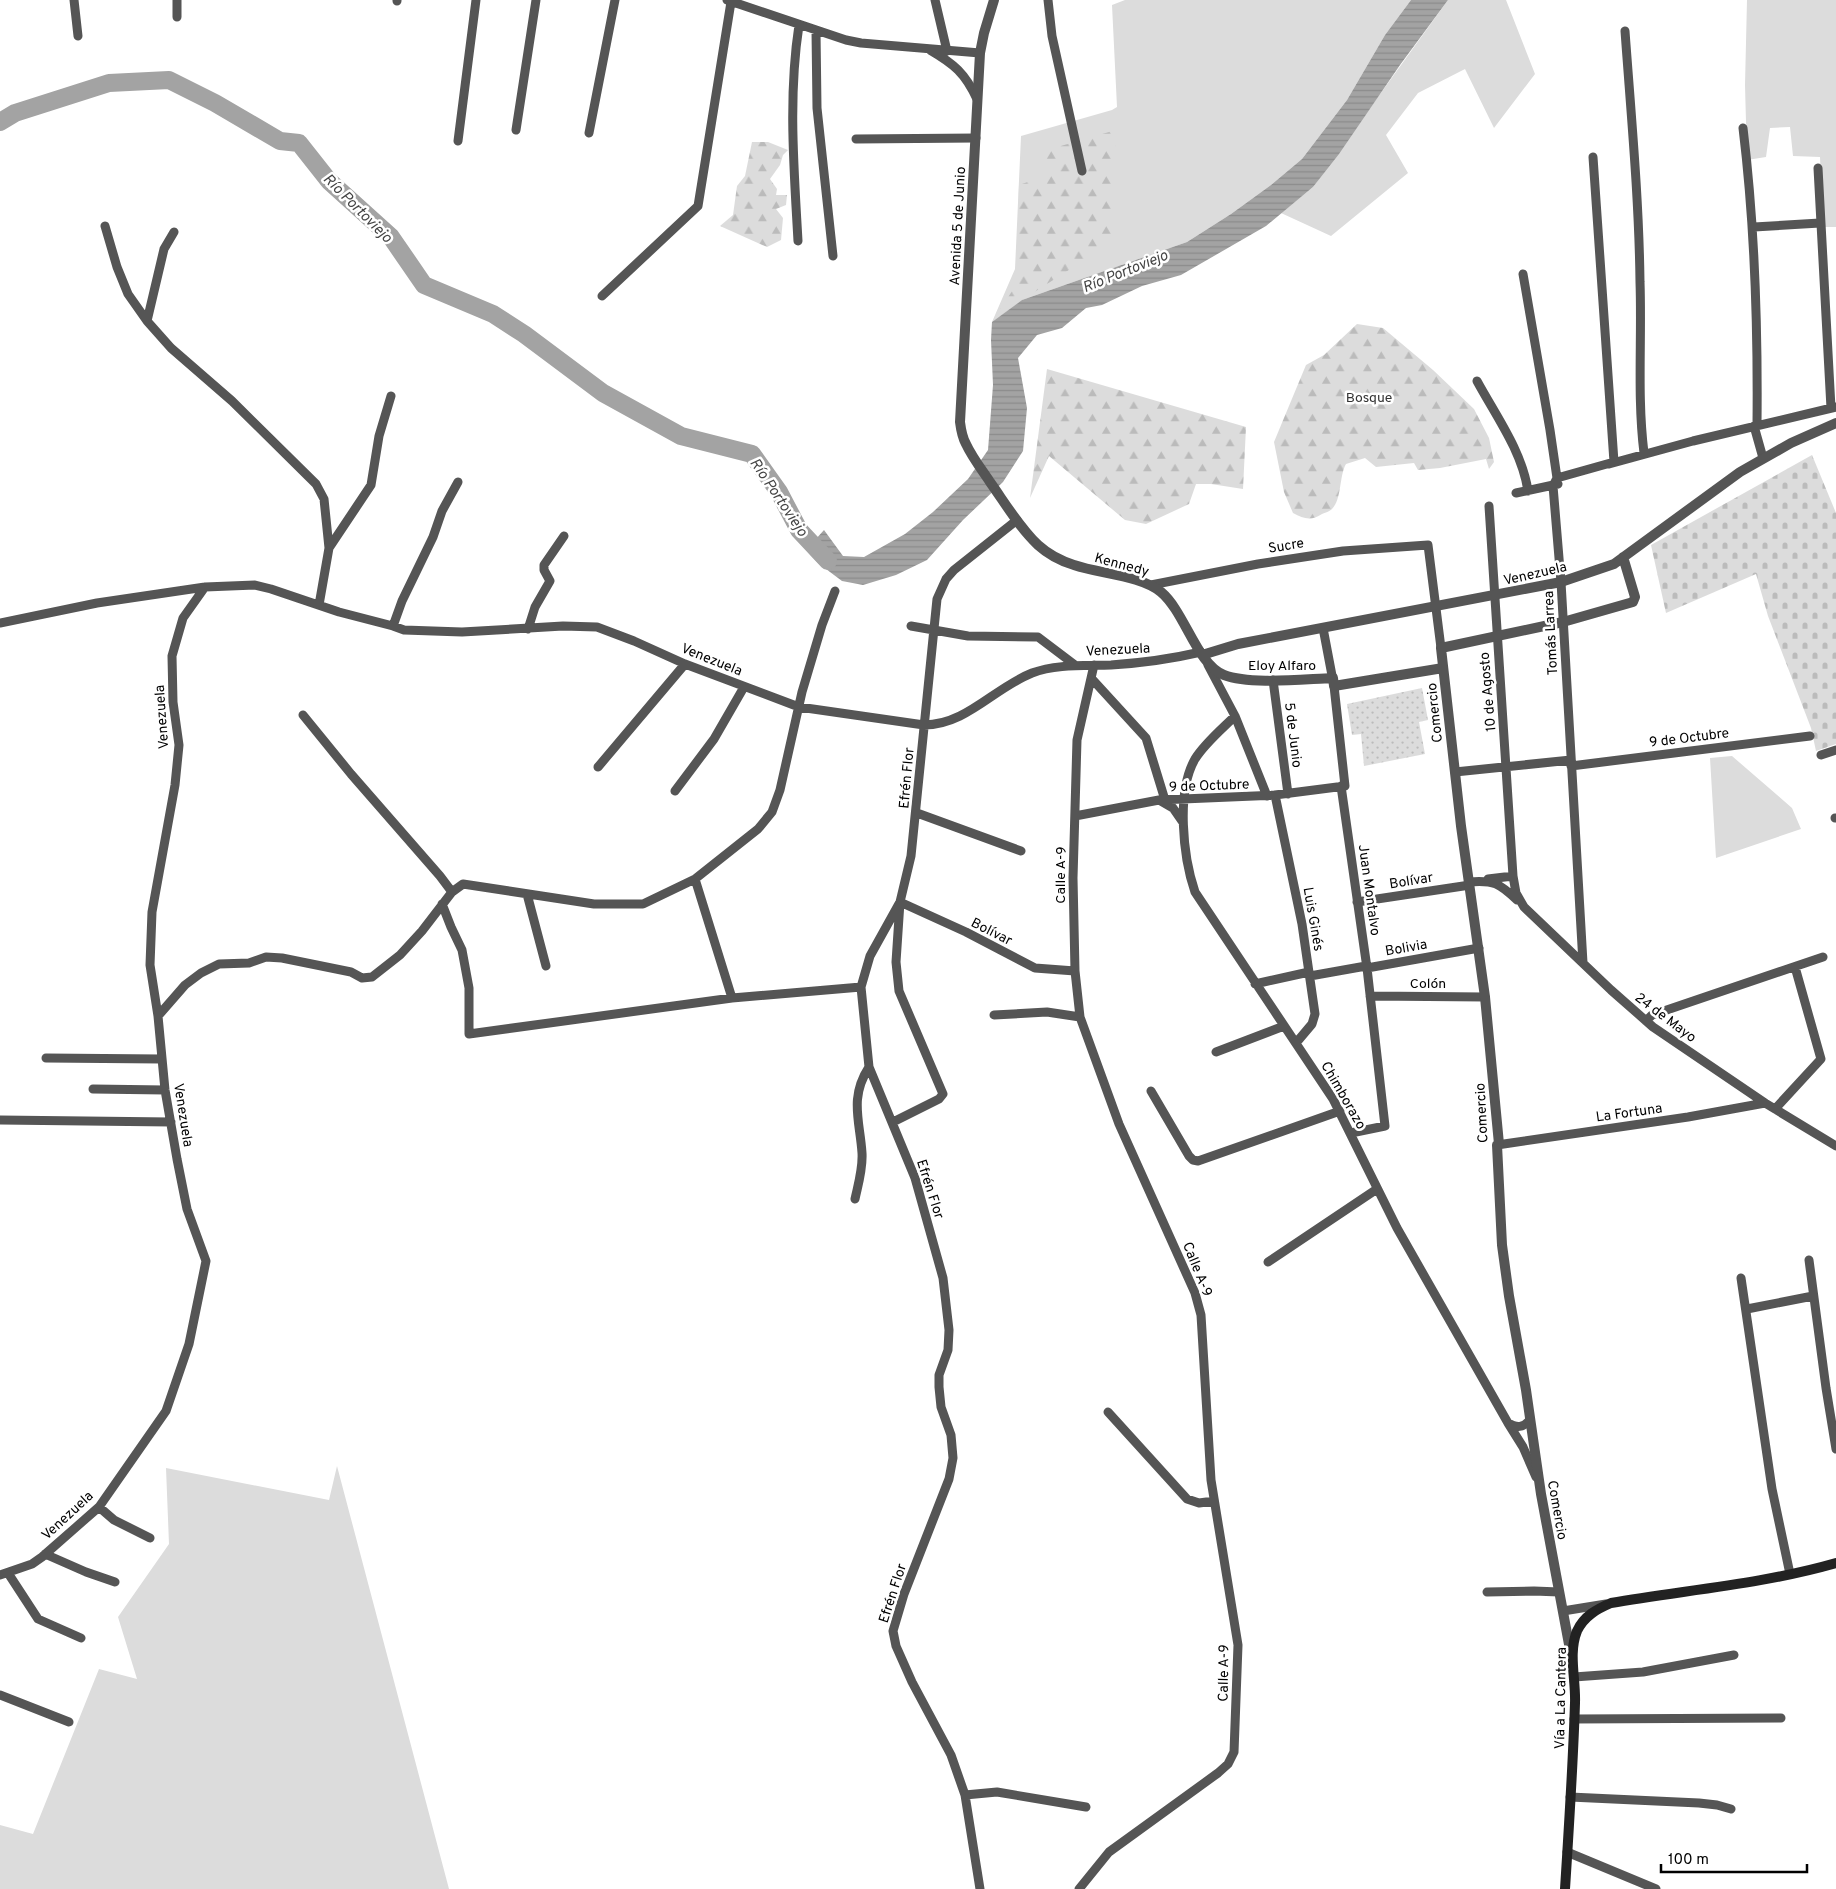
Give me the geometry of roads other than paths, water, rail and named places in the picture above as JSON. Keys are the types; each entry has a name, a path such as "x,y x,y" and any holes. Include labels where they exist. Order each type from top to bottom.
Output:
{"main road":[{"name":"Vía a La Cantera","path":"1565,1889 1574,1719 1573,1647 1582,1623 1593,1612 1611,1603 1790,1574 1836,1563"}],"street":[{"path":"74,0 78,36"},
{"path":"177,0 177,17"},
{"path":"458,141 476,0"},
{"path":"516,130 536,0"},
{"path":"589,133 615,0"},
{"path":"935,0 947,51"},
{"name":"Avenida 5 de Junio","path":"994,0 980,53 960,422 962,434 971,453 1014,516"},
{"path":"1048,0 1052,36 1082,171"},
{"path":"602,296 698,206 729,1 816,31 861,42 980,53"},
{"path":"798,241 792,134 794,77 799,25"},
{"path":"816,31 817,108 833,256"},
{"path":"1624,31 1637,214 1640,281 1641,429 1644,453"},
{"path":"928,49 955,65 961,71 977,99"},
{"path":"1743,128 1754,227 1757,342 1756,425 1763,458"},
{"path":"856,139 976,138"},
{"path":"1593,158 1614,462"},
{"path":"1516,493 1528,491 1644,453 1833,408 1818,168"},
{"path":"1754,227 1820,223"},
{"path":"105,226 117,267 128,294 147,321 171,348 232,401 316,484 324,499 328,548 319,605"},
{"path":"147,321 164,249 174,232"},
{"name":"Tomás Larrea","path":"1523,274 1550,430 1555,482 1583,963"},
{"path":"1477,381 1518,456 1526,475 1528,491"},
{"path":"328,548 371,485 379,436 392,396"},
{"name":"Venezuela","path":"0,623 97,603 205,587 255,585 404,630 462,632 563,626 597,627 685,664 799,707 935,725 953,720 1032,673 1075,665 1160,661 1203,656 1238,644 1561,582 1610,566 1718,487 1763,458 1836,423"},
{"path":"393,626 402,601 432,538 442,511 458,482"},
{"name":"10 de Agosto","path":"1489,506 1513,876"},
{"name":"Kennedy","path":"1014,516 1038,545 1054,558 1075,566 1151,585 1162,593 1186,624 1203,656"},
{"name":"Efrén Flor","path":"980,1889 965,1795 951,1755 912,1682 900,1655 893,1631 904,1594 949,1479 953,1458 951,1435 941,1407 939,1388 939,1375 948,1350 949,1330 943,1278 915,1178 869,1067 861,987 870,956 900,902 911,856 917,813 937,599 946,579 954,570 1014,516"},
{"path":"528,629 535,607 550,581 544,566 564,536"},
{"name":"Sucre","path":"1151,585 1342,550 1428,545"},
{"name":"Comercio","path":"1428,545 1455,772 1485,997 1498,1144 1502,1245 1541,1494 1574,1678"},
{"path":"1441,648 1563,622 1633,602 1635,597 1623,558"},
{"name":"Venezuela","path":"4,1574 32,1564 99,1507 166,1411 189,1344 206,1261 187,1208 165,1090 158,1016 150,965 152,912 175,785 178,745 173,702 172,656 183,618 205,587"},
{"path":"158,1016 186,985 201,972 219,964 250,963 266,957 282,958 351,972 362,978 372,977 400,955 452,892 463,884 594,904 643,904 695,879 758,829 772,812 780,790 799,707 820,633 835,591"},
{"path":"911,626 968,636 1038,637 1075,665"},
{"name":"Juan Montalvo","path":"1324,628 1334,682 1343,786 1385,1126 1351,1133"},
{"name":"Eloy Alfaro","path":"1203,656 1218,672 1230,677 1274,680 1334,682 1443,668"},
{"name":"Luis Ginés","path":"1203,656 1234,716 1271,796 1298,907 1315,1018 1296,1043"},
{"path":"598,767 685,664"},
{"name":"Calle A-9","path":"1080,1889 1108,1852 1228,1764 1234,1752 1238,1645 1211,1480 1201,1315 1195,1294 1116,1116 1080,1017 1075,971 1072,878 1077,740 1094,665"},
{"path":"1092,679 1146,738 1162,800 1173,808 1183,823"},
{"name":"5 de Junio","path":"1274,680 1288,794"},
{"path":"675,791 714,739 744,687"},
{"path":"1087,698 1100,687"},
{"path":"303,715 452,892"},
{"name":"Chimborazo","path":"1234,716 1206,745 1196,759 1186,780 1183,823 1195,892 1340,1111 1397,1228 1529,1459 1541,1494"},
{"name":"9 de Octubre","path":"1455,772 1507,766 1571,763 1810,736"},
{"path":"1820,755 1836,750"},
{"name":"9 de Octubre","path":"1075,816 1162,800 1271,796 1343,786"},
{"path":"917,813 1022,851"},
{"name":"Bolívar","path":"1357,902 1513,876"},
{"name":"24 de Mayo","path":"1513,876 1516,893 1524,906 1646,1021 1765,1103 1836,1146"},
{"path":"695,879 732,998"},
{"path":"1469,883 1486,881 1496,883 1506,889 1524,906"},
{"path":"528,894 546,966"},
{"path":"893,1122 939,1099 943,1094 899,991 896,962 900,902"},
{"name":"Bolívar","path":"900,902 966,932 1035,968 1075,971"},
{"path":"442,904 462,950 469,988 469,1034 732,998 861,987"},
{"path":"1569,950 1581,936"},
{"name":"Bolivia","path":"1256,984 1479,948"},
{"path":"1646,1021 1652,1015 1823,957"},
{"path":"1775,1109 1821,1059 1794,967"},
{"name":"Colón","path":"1370,996 1485,997"},
{"path":"994,1015 1047,1012 1080,1017"},
{"path":"1216,1052 1284,1026"},
{"path":"46,1058 161,1059"},
{"path":"854,1199 862,1155 857,1117 858,1092 861,1080 869,1067"},
{"path":"93,1089 165,1090"},
{"path":"1150,1091 1189,1156 1193,1160 1198,1161 1340,1111"},
{"name":"La Fortuna","path":"1498,1144 1688,1117 1765,1103"},
{"path":"0,1120 171,1122"},
{"path":"1268,1262 1377,1189"},
{"path":"1809,1260 1836,1448"},
{"path":"1741,1278 1772,1489 1790,1574"},
{"path":"1747,1309 1813,1296"},
{"path":"1108,1412 1187,1499 1199,1503 1214,1501"},
{"path":"1508,1423 1519,1427 1524,1426 1530,1420"},
{"path":"99,1507 114,1520 150,1538"},
{"path":"45,1554 115,1582"},
{"path":"4,1574 38,1619 81,1638"},
{"path":"1487,1592 1534,1590 1559,1592"},
{"path":"1563,1611 1611,1603"},
{"path":"1574,1678 1644,1672 1734,1655"},
{"path":"0,1695 68,1722"},
{"path":"1574,1719 1780,1718"},
{"path":"965,1795 997,1792 1086,1807"},
{"path":"1570,1797 1699,1803 1731,1809"},
{"path":"1567,1852 1656,1889"}],"water":[{"path":"1411,0 1448,0 1400,65 1339,154 1313,187 1266,226 1181,275 1142,286 1102,305 1086,308 1062,328 1037,335 1018,358 1027,408 1023,451 1003,482 963,520 927,560 896,575 863,585 842,581 818,563 806,550 824,530 843,556 864,557 905,534 933,512 968,479 988,450 993,385 992,322 1022,300 1187,242 1231,214 1271,185 1302,159 1347,100 1385,35"}],"waterway":[{"name":"Río Portoviejo","path":"0,122 15,113 109,83 169,80 215,103 280,141 299,143 329,181 391,237 424,285 493,314 524,334 603,393 681,436 752,454 779,492 799,530 828,561"}],"park label":[{"name":"Bosque","path":"1369,397"}]}
